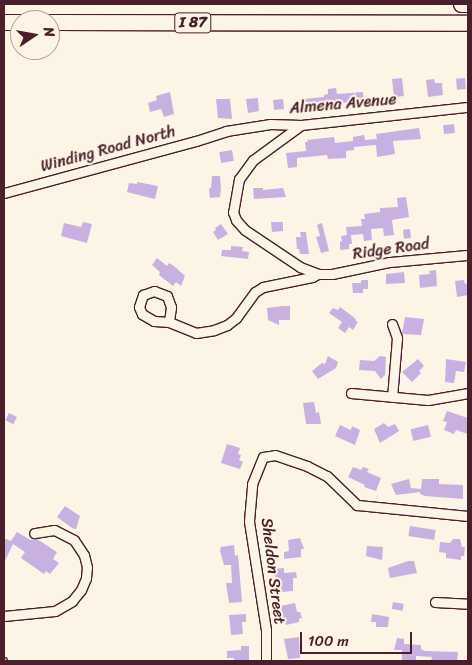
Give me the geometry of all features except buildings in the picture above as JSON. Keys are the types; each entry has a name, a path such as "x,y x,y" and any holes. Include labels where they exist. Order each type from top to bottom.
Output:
{"highway":[{"path":"461,4 468,4"},
{"name":"I 87","path":"60,22 468,23"},
{"path":"418,23 468,29"}],"street":[{"name":"Almena Avenue","path":"220,133 270,124 301,125 468,107"},
{"path":"301,125 253,160 239,179 233,212 240,226 267,246 300,267 318,274"},
{"name":"Winding Road North","path":"4,192 220,133"},
{"name":"Ridge Road","path":"169,322 196,332 214,330 227,325 236,318 255,292 263,287 312,277 318,274 332,274 389,262 468,255"},
{"path":"392,324 397,338 392,397"},
{"path":"351,392 428,400 466,393"},
{"name":"Sheldon Street","path":"266,661 266,630 250,521 252,484 263,457 275,455 307,466 327,476 357,505 468,516"},
{"path":"4,616 55,610 72,602 81,590 86,578 87,567 84,555 74,540 54,530 34,533"},
{"path":"435,602 468,604"}]}
